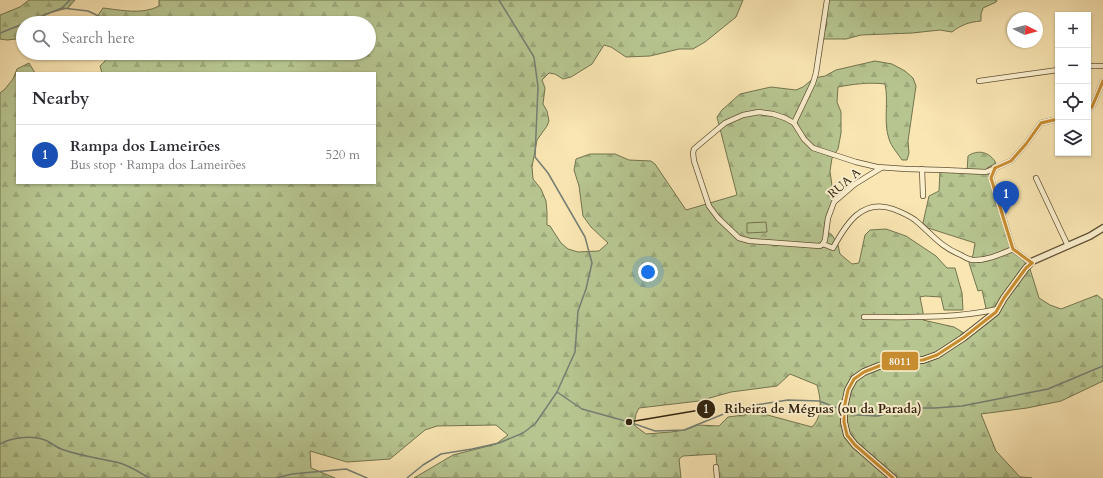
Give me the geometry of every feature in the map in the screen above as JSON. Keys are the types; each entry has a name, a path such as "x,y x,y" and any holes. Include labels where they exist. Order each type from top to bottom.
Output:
{"street":[{"path":"794,123 813,83 816,73 827,0"},
{"path":"1091,66 1103,66"},
{"path":"979,80 1055,70"},
{"path":"1091,108 1103,81"},
{"path":"1013,249 984,259 971,260 943,246 915,220 905,213 877,206 865,209 848,222 833,248 823,244 820,246 750,241 739,238 718,218 710,206 694,161 694,149 725,123 743,115 759,112 773,114 794,123 804,139 813,148 856,162 882,167 986,172 1010,160 1026,144 1041,123 1055,120"},
{"name":"RUA A","path":"823,244 825,240 828,218 834,202 855,184 882,167"},
{"path":"995,168 990,178 1013,249 1032,263"},
{"path":"922,170 923,196"},
{"path":"1036,178 1068,246"},
{"path":"892,478 846,435 844,408 848,390 854,379 864,372 879,366 898,361 923,360 937,355 987,321 998,309 1026,268 1032,263 1090,236 1103,228"},
{"path":"864,317 978,314 998,309"},
{"path":"716,467 717,478"}],"green space":[{"path":"29,0 75,0 68,8 42,16 16,16 16,39 0,39 0,15 20,7"},
{"path":"159,0 743,0 736,17 705,42 693,49 679,49 650,56 626,57 611,47 604,45 592,64 571,77 563,79 555,74 549,73 542,80 545,88 543,104 547,111 549,121 537,140 532,167 533,179 541,189 546,201 547,225 550,226 561,243 568,249 578,252 599,251 608,243 591,227 583,216 579,186 574,170 576,159 590,154 615,154 629,160 651,161 655,164 686,210 737,195 717,117 722,110 740,94 771,87 796,90 803,87 814,78 825,76 836,70 875,61 892,64 905,71 913,78 916,86 908,141 909,153 907,160 902,160 889,139 886,126 885,84 873,83 838,87 837,102 841,112 841,133 838,149 832,158 830,171 832,186 837,197 829,208 824,229 832,235 838,245 840,254 852,264 859,263 865,235 870,230 886,229 906,236 936,256 947,268 955,268 962,293 963,310 944,310 941,297 920,297 923,320 954,327 964,333 966,339 989,322 982,290 978,291 969,263 973,255 975,243 928,228 923,223 929,196 939,191 940,171 967,172 968,156 980,152 987,154 996,163 987,168 1013,253 1022,259 1030,269 1039,298 1050,305 1061,309 1097,295 1103,300 1103,381 1061,401 1027,408 981,414 996,451 1020,477 1032,478 718,478 716,454 683,456 679,459 681,478 414,478 453,455 496,444 508,435 496,425 437,426 425,430 390,459 347,462 310,451 311,468 335,478 0,478 0,93 13,79 17,69 29,63 34,72 16,72 16,184 376,184 376,72 102,72 100,66 106,60 376,60 376,16 98,16 103,8 124,11 152,9 159,6","holes":["790,374 817,385 820,407 818,418 812,427 760,413 728,417 719,426 698,425 685,430 671,432 646,434 634,425 639,408 699,401 731,392 777,386"]},
{"path":"826,0 997,0 996,2 983,8 981,21 965,24 952,32 940,30 912,33 861,35 846,39 822,39 827,24 825,16"},
{"path":"766,222 767,232 747,233 747,223"}],"waterway":[{"path":"42,16 62,8 70,0"},
{"path":"499,0 534,57 538,87 535,157 548,173 585,237 592,263 586,289 578,311 575,352 557,392"},
{"path":"62,8 88,11 98,16"},
{"path":"0,33 16,27"},
{"path":"848,412 856,415 878,416 906,408 962,406 1048,389 1103,366"},
{"path":"407,478 423,465 441,454 499,443 523,433 535,424 557,392 582,409 655,431 684,430 736,409 788,400 819,401 840,409"},
{"path":"0,444 9,440 20,438 37,438 45,440 58,448 70,452 124,464 149,478"},
{"path":"276,478 292,474 346,469 367,478"}],"transit line":[{"name":"8011","path":"1091,108 1103,81"},
{"name":"8011","path":"995,168 1011,161 1026,144 1041,123 1055,120"},
{"name":"8011","path":"995,168 991,178 1013,249 1032,263"},
{"name":"8011","path":"893,478 855,445 847,435 844,422 844,408 848,390 854,379 864,372 879,366 898,361 923,360 937,355 963,338 996,312 1004,298 1026,268 1032,263"}],"place":[{"name":"Rampa dos Lameirões","path":"1006,214"},
{"name":"Ribeira de Méguas (ou da Parada)","path":"629,422"}]}
